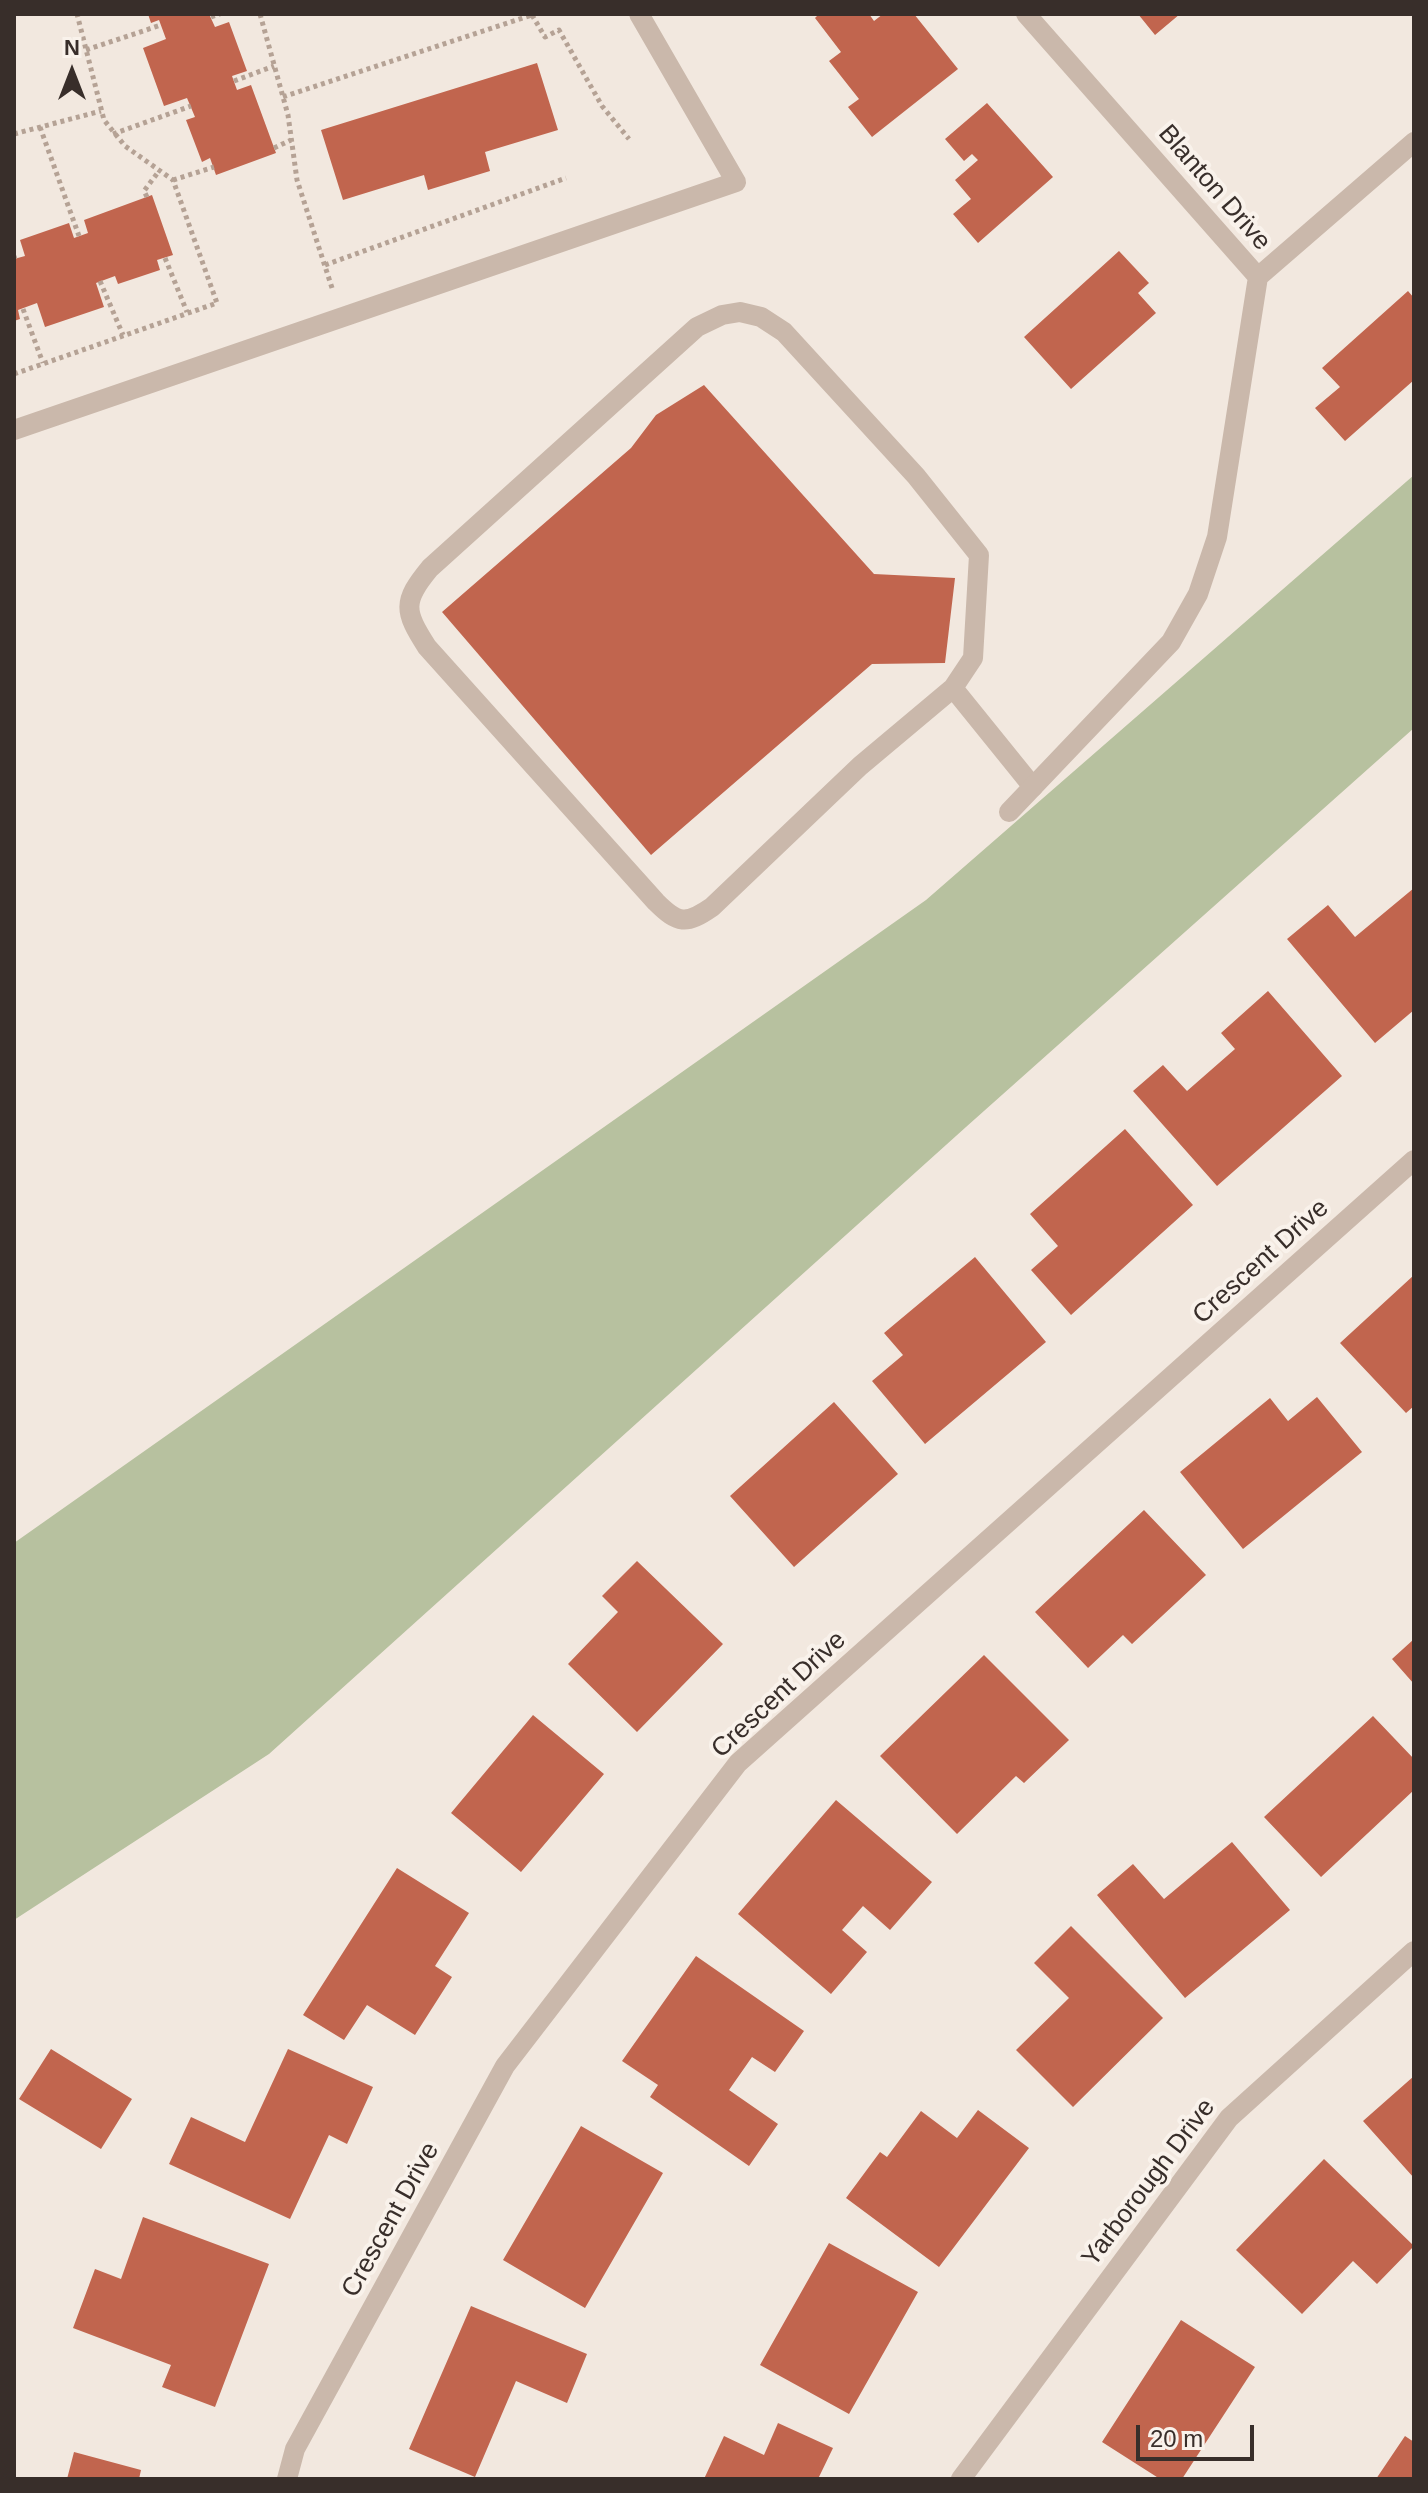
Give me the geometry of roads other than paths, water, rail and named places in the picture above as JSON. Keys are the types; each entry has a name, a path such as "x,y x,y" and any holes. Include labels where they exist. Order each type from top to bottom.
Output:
{"street":[{"path":"14,430 736,182 639,14"},
{"name":"Blanton Drive","path":"1026,14 1258,277 1414,142"},
{"path":"1009,812 1171,642 1198,594 1217,537 1258,277"},
{"path":"740,312 761,317 784,332 916,476 979,555 973,658 953,688 860,766 712,907 696,918 684,921 670,917 427,647 411,622 407,604 413,589 430,568 697,327 722,315 740,312"},
{"path":"953,688 1033,787"},
{"name":"Crescent Drive","path":"287,2479 295,2449 505,2066 738,1763 1414,1160"},
{"name":"Yarborough Drive","path":"961,2479 1229,2118 1414,1951"}]}
